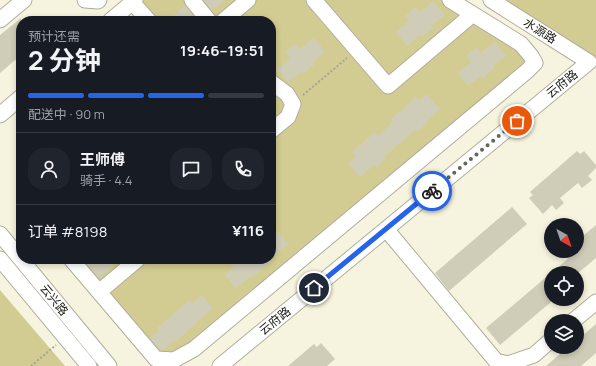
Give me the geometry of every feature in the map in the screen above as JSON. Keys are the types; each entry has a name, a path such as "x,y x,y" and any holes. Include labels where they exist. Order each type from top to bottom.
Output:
{"street":[{"path":"0,20 24,0"},
{"path":"85,0 99,0"},
{"path":"192,0 205,16"},
{"path":"229,16 248,0"},
{"path":"314,0 388,86 473,14"},
{"path":"75,264 156,359 174,360 194,349 535,63 521,44 450,0"},
{"name":"水源路","path":"491,0 589,62"},
{"path":"116,16 133,1 145,16"},
{"name":"云府路","path":"220,366 589,62"},
{"path":"276,86 287,94 293,104 288,117 276,126"},
{"path":"0,115 16,101"},
{"path":"386,229 496,361 508,364 534,355 544,346"},
{"name":"云兴路","path":"0,234 16,253"},
{"name":"云兴路","path":"0,259 89,366"},
{"name":"云兴路","path":"25,264 109,366"},
{"path":"99,292 132,264"},
{"path":"581,314 596,302"}],"path":[{"path":"293,104 357,50"},
{"path":"31,366 65,337"}],"shaded area":[{"path":"135,0 450,0 535,63 194,349 156,359 75,264 276,264 276,16 143,16"},
{"path":"505,0 596,0 596,56 589,62"},
{"path":"0,290 65,366 0,366"}],"building":[{"path":"204,0 225,0 212,10"},
{"path":"433,1 445,15 431,26 433,28 422,37 420,35 407,46 396,32 409,21 405,16 415,7 420,12"},
{"path":"185,6 193,16 174,16"},
{"path":"16,22 16,59 0,73 0,35"},
{"path":"314,38 325,52 312,63 314,65 302,74 301,72 288,82 277,69 290,58 285,52 296,44 300,49"},
{"path":"495,42 506,56 493,66 494,68 483,78 481,76 468,86 458,73 471,62 466,56 477,47 481,53"},
{"path":"427,94 440,109 417,132 415,130 384,157 386,159 376,168 374,165 360,177 348,163 356,157 352,152 375,132 378,136 393,122 391,119 416,97 419,101"},
{"path":"577,151 580,154 584,151 596,165 596,168 588,176 592,180 582,188 578,183 560,198 564,203 556,210 552,205 543,214 529,198 533,195 530,192"},
{"path":"512,207 527,224 449,291 435,273"},
{"path":"596,225 596,258 584,268 584,266 559,266 569,258 584,258 584,235"},
{"path":"277,231 288,244 276,254"},
{"path":"87,264 114,264 99,278"},
{"path":"267,264 252,278 251,276 236,288 225,275 234,267 232,265"},
{"path":"544,279 544,306 546,306 500,345 486,328"},
{"path":"202,295 213,308 176,341 175,340 163,350 160,350 150,338 159,331 157,328 190,300 192,303"},
{"path":"596,324 596,353 581,366 546,366 560,354 584,354 584,334"},
{"path":"321,343 335,359 327,366 288,366 314,344 317,347"}],"way so far":[{"path":"432,191 517,121"}],"route":[{"path":"314,288 432,191"}]}
